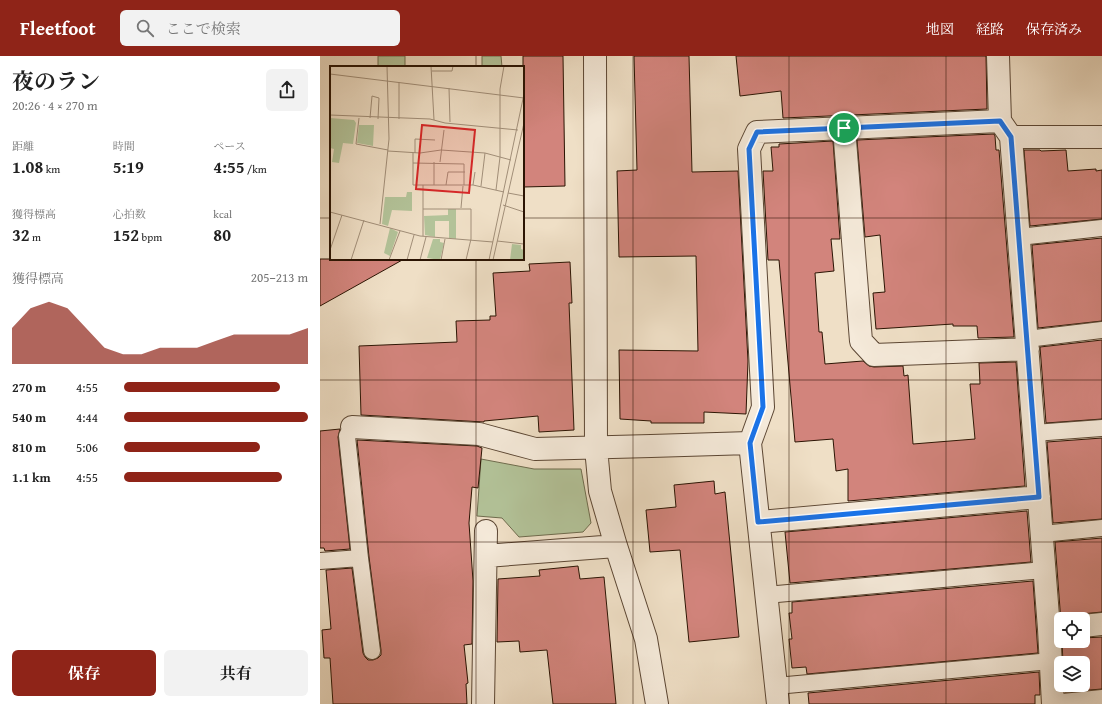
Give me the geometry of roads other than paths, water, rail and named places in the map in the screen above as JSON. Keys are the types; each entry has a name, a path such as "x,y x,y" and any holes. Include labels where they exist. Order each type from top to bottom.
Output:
{"street":[{"path":"595,56 596,448 600,491 646,639 657,704"},
{"path":"998,56 1019,237 1044,570 1054,623"},
{"path":"844,128 861,341 874,355 1027,344"},
{"path":"777,695 750,443 763,407 749,149 757,132 844,128 1006,129 1102,137"},
{"path":"352,427 479,434 535,449 750,443"},
{"path":"758,522 1039,497"},
{"path":"483,704 486,530"},
{"path":"486,556 616,546"},
{"path":"1090,625 1102,624"},
{"path":"1053,703 1051,661 1054,636"}],"lane":[{"path":"1019,237 1102,228"},
{"path":"1027,344 1102,330"},
{"path":"352,427 347,436 372,651"},
{"path":"1034,433 1102,428"},
{"path":"1042,534 1102,528"},
{"path":"320,561 360,558"},
{"path":"766,595 1044,570"},
{"path":"777,695 1051,661"},
{"path":"1053,703 1102,698"}]}
